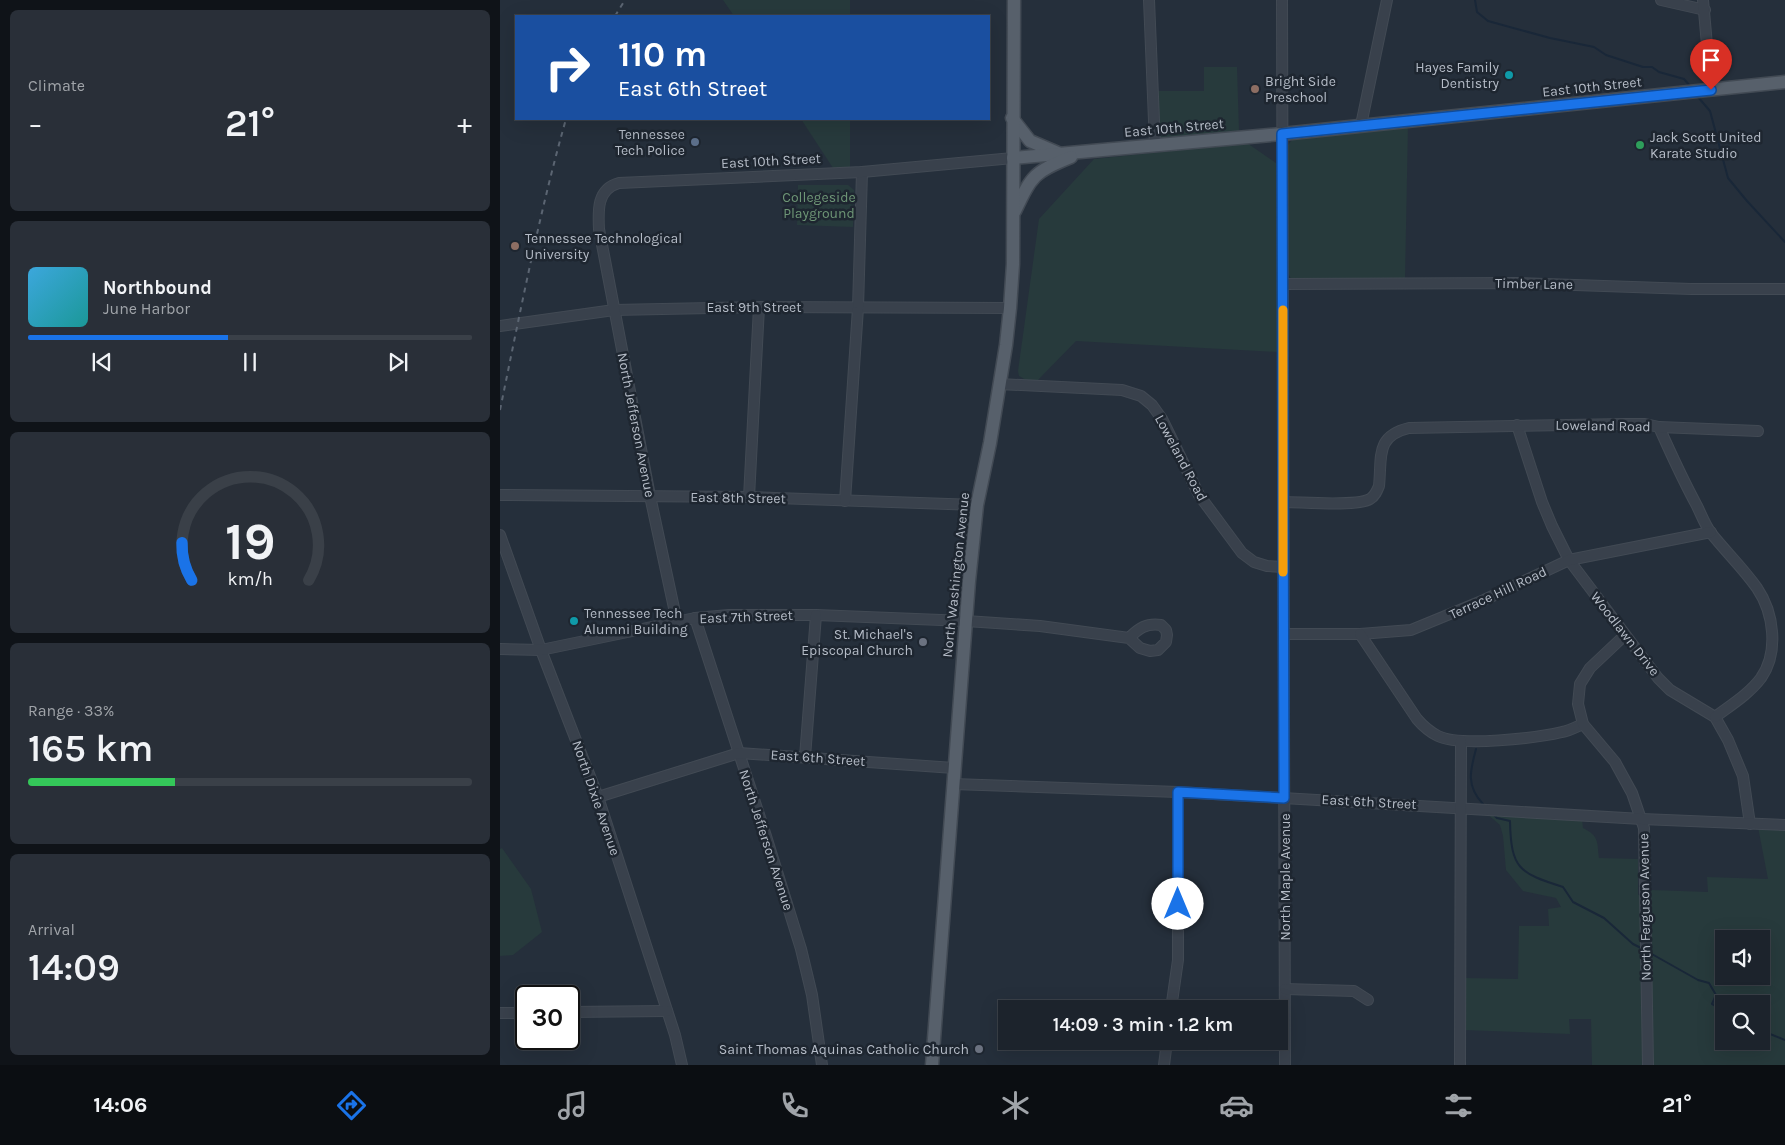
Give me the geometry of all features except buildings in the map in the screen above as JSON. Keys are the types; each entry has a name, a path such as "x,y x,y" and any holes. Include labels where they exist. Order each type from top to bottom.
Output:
{"main road":[{"name":"North Washington Avenue","path":"932,1065 954,768 977,505 990,443 1010,308 1013,216 1014,0"},
{"name":"East 10th Street","path":"1013,158 1282,134 1785,82"},
{"path":"1012,118 1030,140 1060,154"},
{"path":"1013,216 1026,188 1034,176 1046,167 1084,152"}],"street":[{"path":"1150,0 1155,145"},
{"name":"North Maple Avenue","path":"1282,0 1285,1065"},
{"path":"1361,125 1387,0"},
{"path":"1661,0 1704,5 1711,90"},
{"name":"East 10th Street","path":"598,227 599,209 603,194 610,186 619,183 862,172 1013,158"},
{"path":"845,501 858,308 862,172"},
{"name":"North Jefferson Avenue","path":"598,227 676,622"},
{"name":"Timber Lane","path":"1283,284 1519,283 1690,289 1785,289"},
{"path":"749,497 758,307"},
{"name":"East 9th Street","path":"500,326 614,310 758,307 1010,308"},
{"name":"Loweland Road","path":"999,384 1122,390 1141,396 1152,405 1162,419 1199,495 1242,553 1254,562 1267,566 1283,567"},
{"name":"Loweland Road","path":"1284,502 1353,503 1371,499 1379,486 1384,440 1391,434 1409,428 1625,424 1645,424 1659,427 1680,473 1711,532 1758,589 1768,607 1772,626 1772,647 1762,677 1747,693 1715,717"},
{"name":"Woodlawn Drive","path":"1517,425 1549,518 1569,560 1658,678 1670,690 1715,717 1728,740 1743,776 1750,824"},
{"path":"1659,427 1758,431"},
{"name":"East 8th Street","path":"500,494 749,497 977,505"},
{"name":"Terrace Hill Road","path":"1284,634 1360,634 1410,630 1484,600 1569,560 1711,532"},
{"name":"North Dixie Avenue","path":"500,535 541,650 598,797 668,1011 682,1065"},
{"name":"East 7th Street","path":"500,649 541,650 694,618 729,615 816,615 966,621 1040,626 1129,638"},
{"path":"805,757 816,615"},
{"name":"North Jefferson Avenue","path":"694,618 801,949 812,995 822,1065"},
{"path":"1360,634 1417,719 1427,730 1439,737 1461,741 1518,739 1562,732 1583,724"},
{"name":"North Ferguson Avenue","path":"1625,635 1590,668 1580,684 1578,704 1583,724 1615,762 1632,793 1644,828 1648,1065"},
{"path":"1460,1065 1461,741"},
{"name":"East 6th Street","path":"598,797 739,753 954,768"},
{"name":"East 6th Street","path":"953,784 1178,792 1642,819 1785,825"},
{"path":"1172,1000 1178,960 1178,792"},
{"path":"1285,989 1354,991 1368,1000"},
{"path":"580,1012 668,1011"},
{"path":"500,1014 515,1013"},
{"path":"1164,1065 1166,1050"}],"green space":[{"path":"723,0 850,0 850,15 733,15"},
{"path":"1204,67 1237,67 1239,131 1158,138 1156,91 1204,91"},
{"path":"802,120 850,120 850,167 833,168"},
{"path":"1408,126 1405,279 1291,279 1288,273 1288,145 1292,140 1299,137"},
{"path":"1247,143 1276,163 1278,352 1076,341 1037,381 1026,380 1019,376 1018,371 1039,219 1094,159"},
{"name":"Collegeside Playground","path":"798,185 848,185 854,190 853,227 797,225"},
{"path":"1486,813 1582,819 1583,828 1595,837 1599,858 1638,859 1638,895 1652,890 1708,892 1707,877 1768,879 1758,827 1785,828 1785,1065 1592,1065 1591,1019 1569,1019 1570,1034 1463,1030 1465,978 1518,979 1519,926 1549,926 1548,909 1561,907 1556,898 1523,891 1506,870 1503,836 1500,825"},
{"path":"502,848 531,889 542,932 513,955 500,956 500,849"}],"waterway":[{"path":"1475,0 1477,12 1488,21 1550,38 1594,47 1606,55 1643,67 1652,67 1659,72 1684,79 1690,86"},
{"path":"1698,97 1710,111 1728,178 1785,242"},
{"path":"1476,749 1471,778 1474,791 1483,804"},
{"path":"1494,815 1497,818 1510,821 1513,850 1520,867 1536,878 1563,887 1573,902 1604,918 1633,944 1641,948"},
{"path":"1650,953 1698,980 1709,983 1716,995"},
{"path":"1715,997 1712,1004 1715,1006"},
{"path":"1770,1034 1785,1040"}],"railway":[{"path":"616,15 625,0"},
{"path":"500,410 539,227 566,120"}],"slow traffic":[{"path":"1283,310 1283,572"}],"place":[{"name":"Hayes Family Dentistry","path":"1509,75"},
{"name":"Bright Side Preschool","path":"1255,89"},
{"name":"Tennessee Tech Police","path":"695,142"},
{"name":"Jack Scott United Karate Studio","path":"1640,145"},
{"name":"Tennessee Technological University","path":"515,246"},
{"name":"Tennessee Tech Alumni Building","path":"574,621"},
{"name":"St. Michael's Episcopal Church","path":"923,642"},
{"name":"Saint Thomas Aquinas Catholic Church","path":"979,1049"}],"route":[{"path":"1178,904 1178,792 1284,798 1282,134 1711,90"}]}
